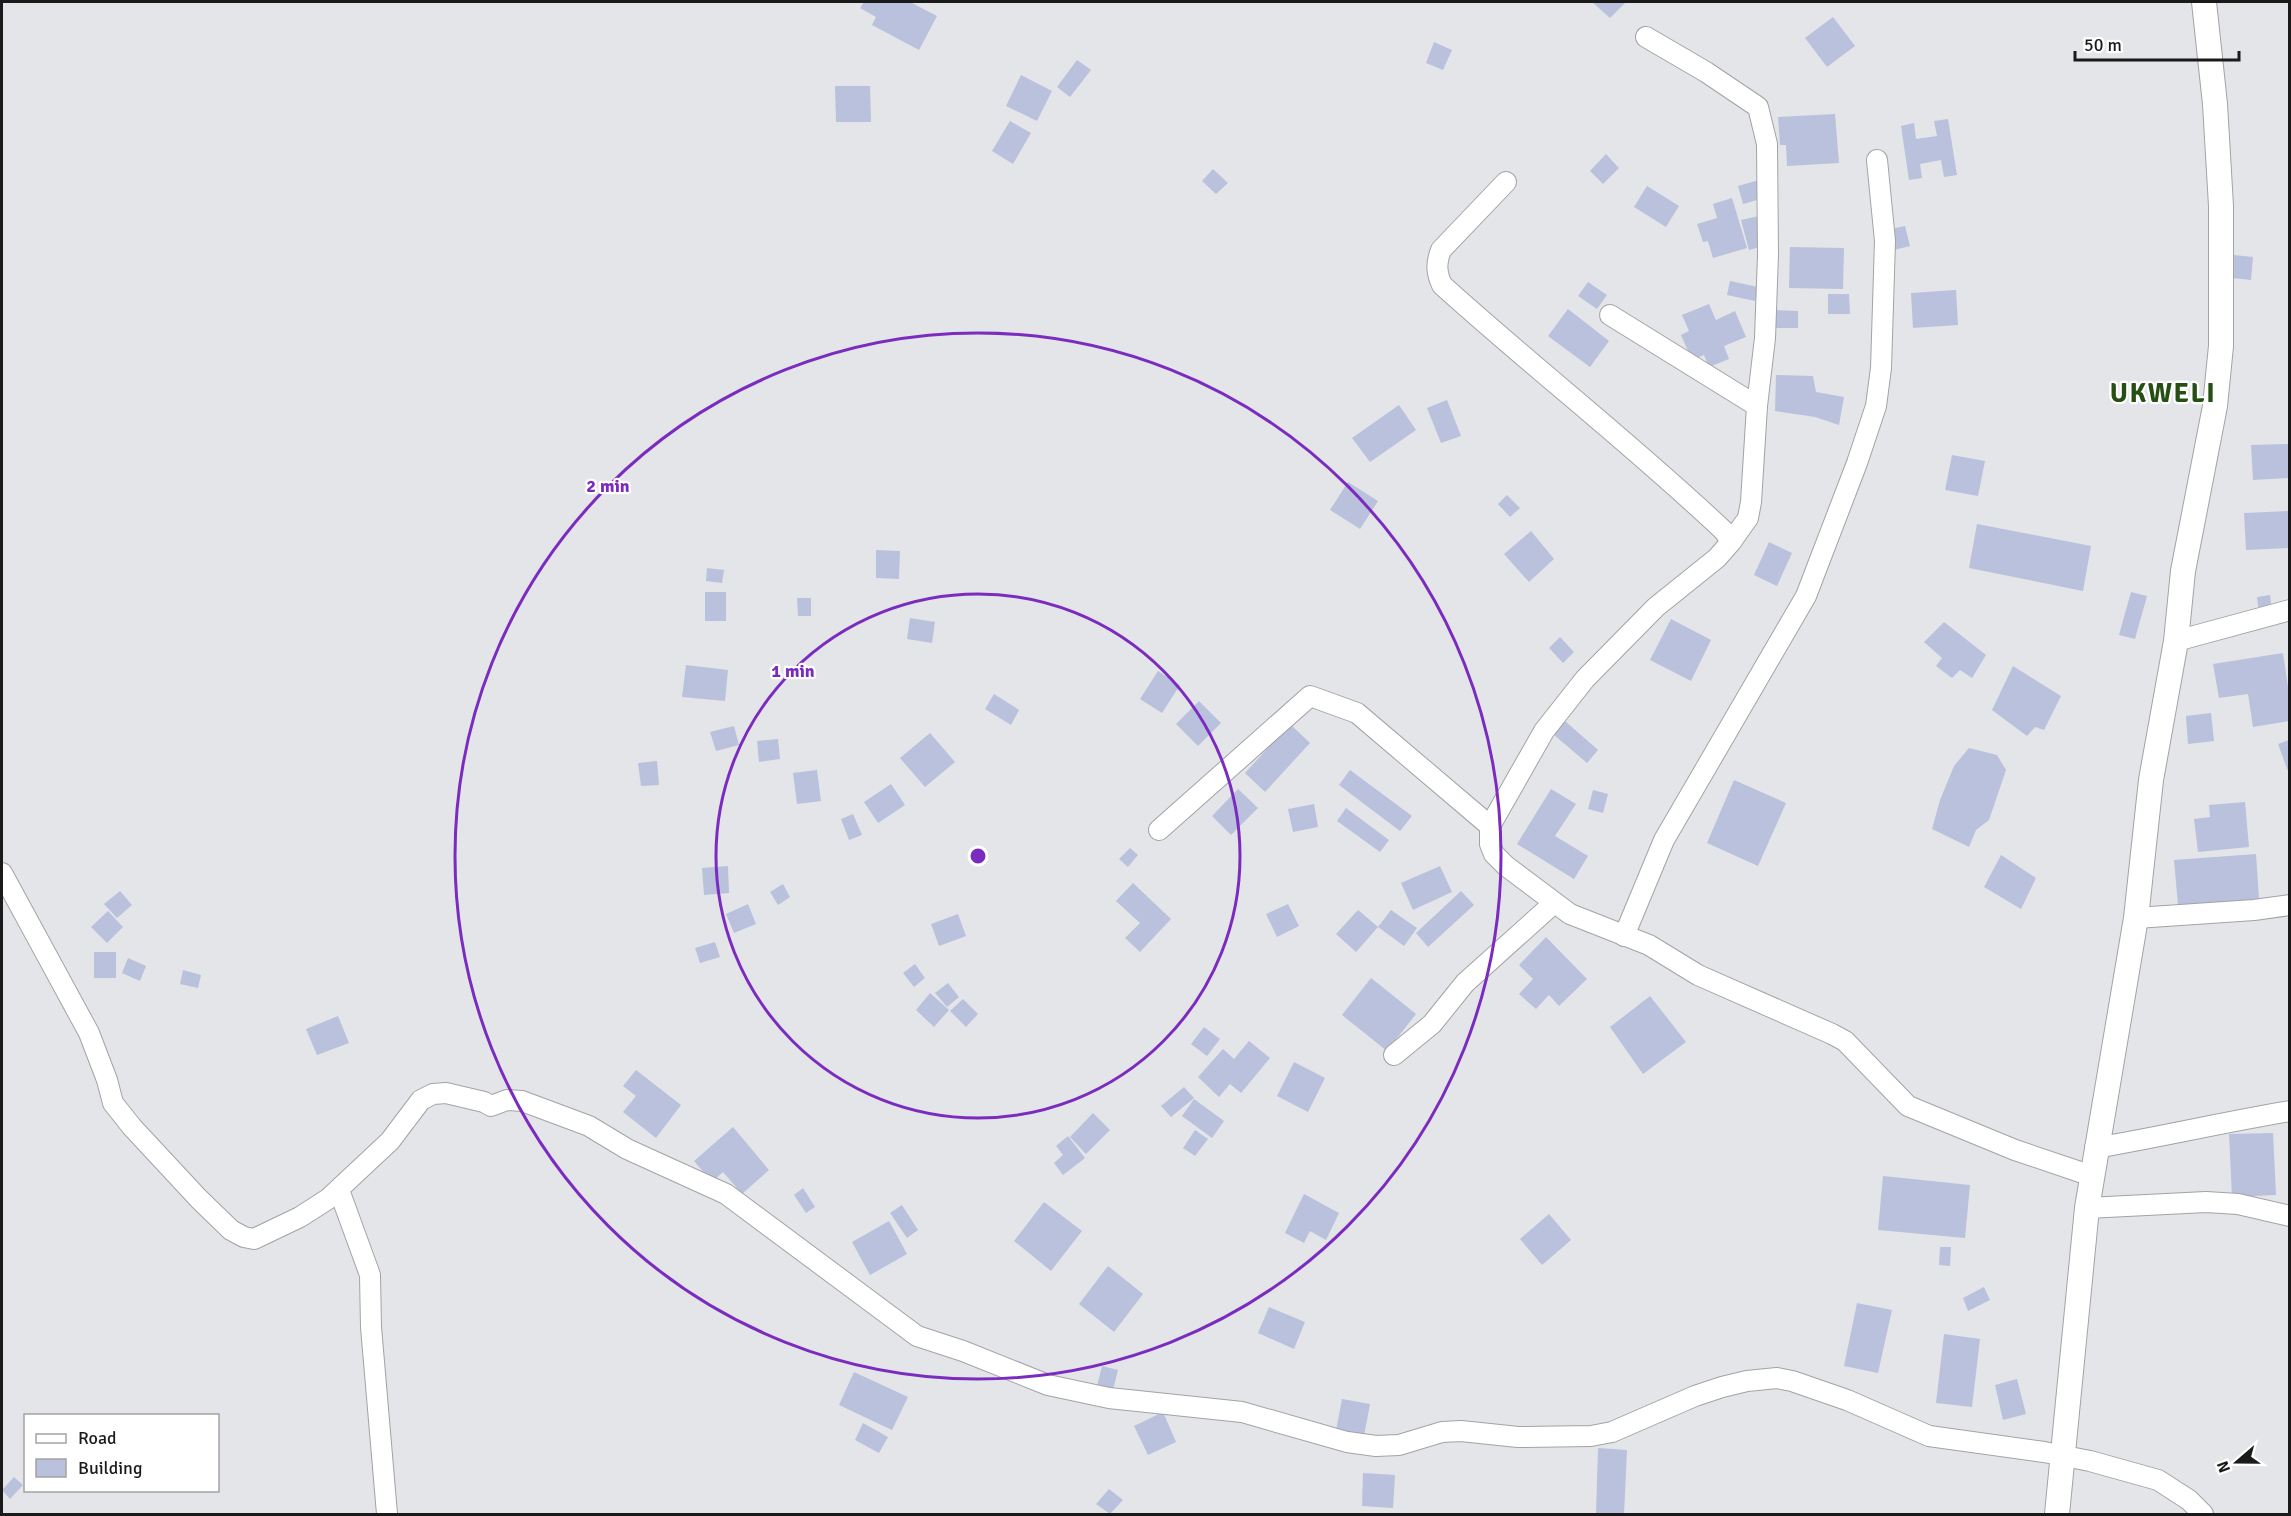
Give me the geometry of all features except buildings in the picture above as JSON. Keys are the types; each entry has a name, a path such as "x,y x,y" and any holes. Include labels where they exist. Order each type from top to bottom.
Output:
{"street":[{"path":"2057,1515 2087,1208 2136,918 2151,780 2176,640 2183,572 2215,406 2221,346 2222,206 2216,104 2204,2"},
{"path":"1646,38 1744,97 1758,107 1762,119 1767,144 1768,255 1765,338 1748,518 1717,558 1656,607 1585,679 1544,731 1490,826 1490,844 1494,854 1506,866 1554,903 1582,921 1649,945 1698,975 1845,1041 1908,1106 2015,1150 2092,1176"},
{"path":"1624,936 1665,840 1806,596 1857,463 1876,406 1881,368 1885,241 1877,160"},
{"path":"1506,182 1441,250 1437,261 1437,274 1442,285 1611,432 1666,476 1724,531 1731,542"},
{"path":"1610,315 1757,406"},
{"path":"2176,640 2289,610"},
{"path":"1158,830 1310,696 1357,713 1490,826"},
{"path":"2,873 89,1033 108,1080 113,1103 132,1127 231,1230 244,1237 254,1239 300,1217 339,1190 390,1141 421,1100 433,1094 446,1093 484,1102 491,1106 507,1100 522,1101 589,1126 627,1149 726,1194 917,1336 963,1351 1048,1385 1109,1398 1242,1412 1347,1442 1376,1446 1399,1445 1442,1432 1518,1437 1591,1436 1612,1432 1695,1396 1722,1387 1777,1378 1846,1400 1929,1436 2022,1448 2090,1461 2158,1480 2189,1500 2203,1515"},
{"path":"1394,1055 1432,1024 1465,983 1554,903"},
{"path":"2136,918 2254,910 2289,905"},
{"path":"2096,1149 2289,1111"},
{"path":"339,1190 370,1275 371,1327 387,1515"},
{"path":"2087,1208 2206,1202 2238,1204 2289,1216"}],"district":[{"name":"UKWELI","path":"2163,393"}]}
